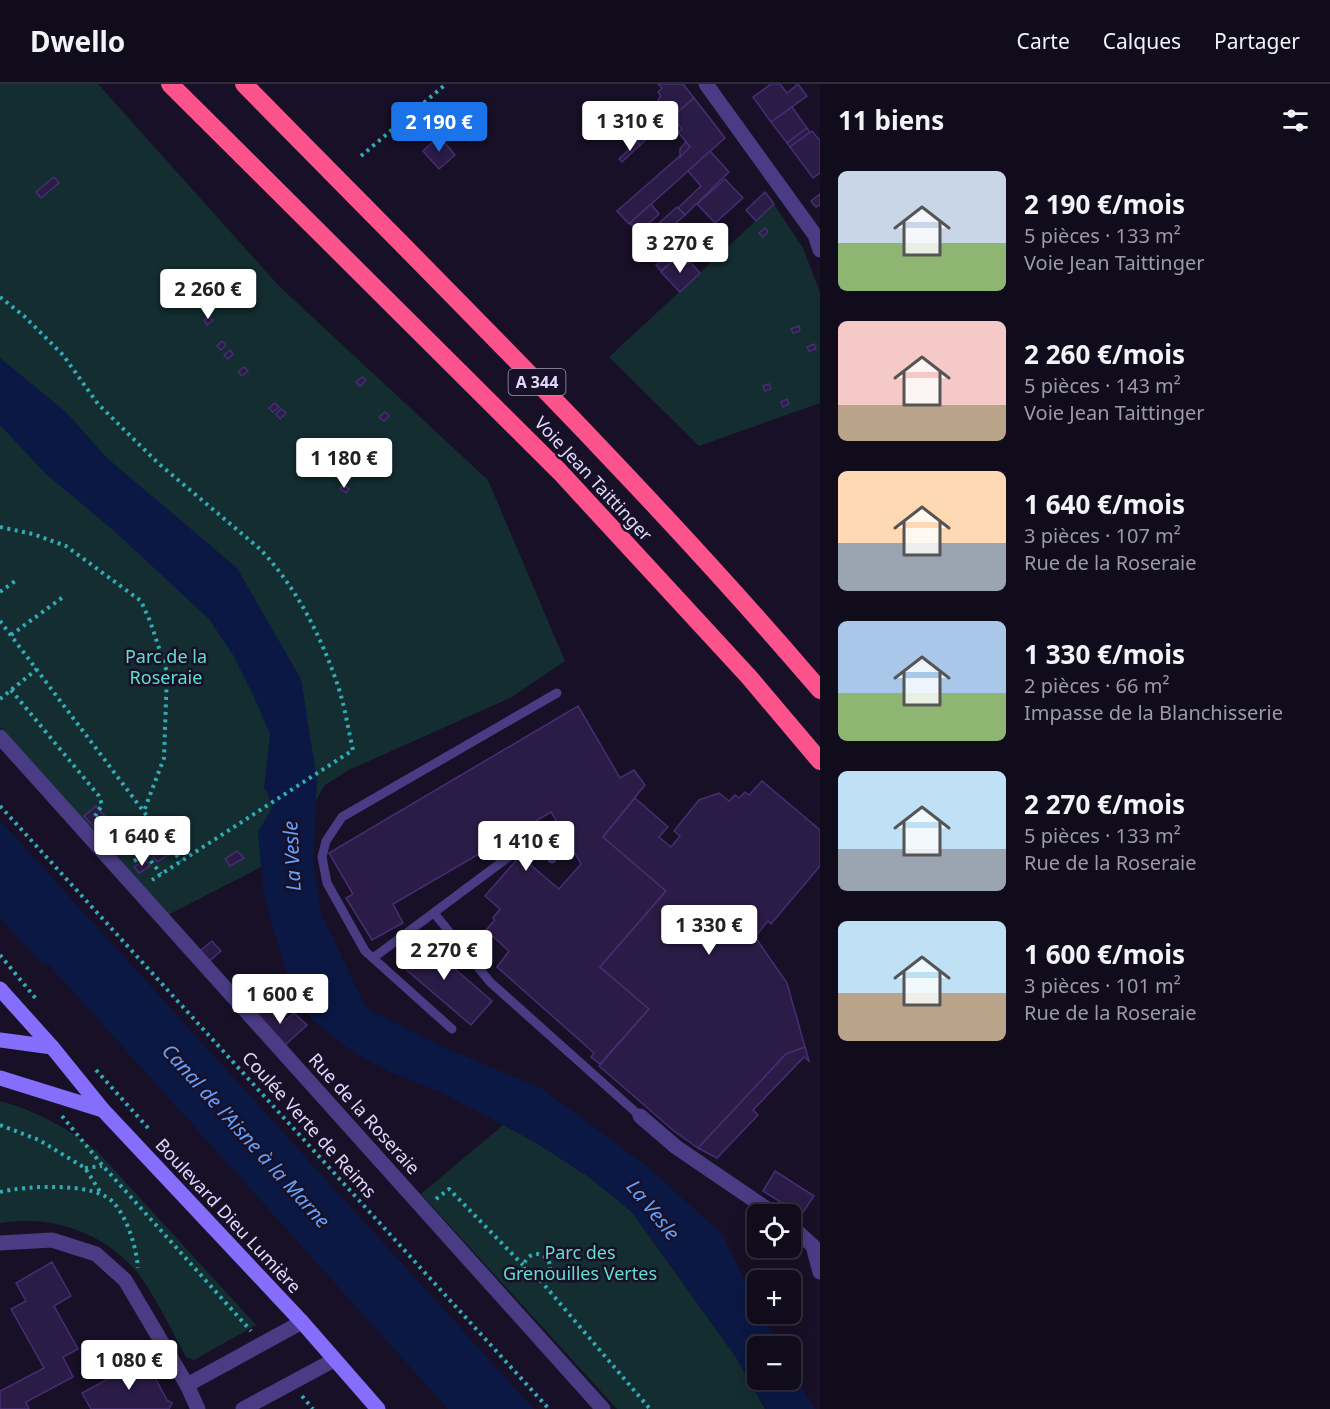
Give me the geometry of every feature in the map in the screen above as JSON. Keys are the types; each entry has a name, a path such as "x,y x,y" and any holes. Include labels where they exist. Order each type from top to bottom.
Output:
{"highway":[{"name":"Voie Jean Taittinger","path":"170,84 560,472 749,677 820,761"},
{"name":"Voie Jean Taittinger","path":"244,84 594,441 782,645 820,690"}],"main road":[{"name":"Boulevard Dieu Lumière","path":"0,988 103,1110 302,1322 378,1409"},
{"path":"0,1040 52,1047"},
{"path":"0,1078 103,1110"}],"street":[{"path":"706,84 815,235 820,250"},
{"name":"Rue de la Roseraie","path":"0,737 603,1409"},
{"path":"640,1116 676,1147 760,1204"},
{"path":"801,1235 813,1246 820,1272"},
{"path":"0,1243 52,1240 96,1254 125,1280 187,1385 198,1409"},
{"path":"187,1385 302,1322"},
{"path":"243,1409 334,1360"}],"lane":[{"path":"453,1029 365,951 327,883 322,857 326,841 342,817 557,693"},
{"path":"373,958 526,844 539,843 552,859"},
{"path":"434,913 490,982 640,1116"}],"path":[{"path":"361,156 446,84"},
{"path":"0,297 24,316 63,355 98,404 151,456 260,549 273,563 301,602 320,640 339,687 353,750 137,889"},
{"path":"0,527 33,534 66,546 141,600 167,672 164,758 144,812"},
{"path":"0,592 18,579"},
{"path":"11,635 63,597"},
{"path":"0,621 181,861"},
{"path":"0,699 37,669"},
{"path":"11,690 99,796 102,805 94,815 97,826"},
{"name":"Coulée Verte de Reims","path":"0,806 549,1409"},
{"path":"131,863 168,842"},
{"path":"146,855 161,874"},
{"path":"62,1115 103,1166 262,1345"},
{"path":"0,1125 39,1140 85,1168 102,1194 113,1202 136,1247 138,1274 133,1293"},
{"path":"85,1168 103,1166"},
{"path":"0,1192 45,1186 102,1194"},
{"path":"449,1189 523,1265 528,1278 540,1280 650,1409"},
{"path":"523,1265 531,1255 540,1254 547,1259 549,1271 540,1280"},
{"path":"291,1382 313,1409"}],"green space":[{"name":"Parc de la Roseraie","path":"0,84 98,84 279,286 488,480 565,661 512,697 349,770 325,785 316,801 314,840 166,916 0,727"},
{"path":"774,204 803,248 820,292 820,403 699,446 609,357"},
{"path":"0,1101 52,1121 97,1151 256,1325 194,1360 186,1357 143,1280 114,1250 97,1239 60,1225 20,1221 0,1223"},
{"name":"Parc des Grenouilles Vertes","path":"503,1125 535,1142 589,1177 632,1212 736,1357 747,1377 747,1390 754,1390 765,1409 617,1409 421,1194"}],"water":[{"name":"La Vesle","path":"0,358 66,412 107,458 237,568 301,679 317,780 313,858 321,913 366,1008 443,1047 541,1088 647,1166 722,1234 747,1284 747,1324 768,1324 774,1336 747,1336 747,1376 736,1357 632,1212 589,1177 535,1142 444,1094 395,1074 354,1053 311,1019 289,980 264,898 258,832 272,808 268,793 264,788 270,734 233,655 209,619 113,530 46,474 0,425"},
{"name":"Canal de l'Aisne à la Marne","path":"0,820 534,1409 448,1409 49,965 40,962 0,918"},
{"path":"801,1386 815,1409 766,1409 755,1390 801,1390"}],"building":[{"path":"658,84 683,84 694,98 640,145 637,142 640,140 631,131 661,104 658,100 661,96 658,92 662,88"},
{"path":"771,84 780,84 787,93 798,84 807,96 771,122 753,97"},
{"path":"694,98 725,138 629,224 617,211 690,147 678,132 682,129 672,117"},
{"path":"792,107 807,128 787,143 771,122"},
{"path":"807,128 810,132 790,147 787,143"},
{"path":"812,131 820,141 820,173 813,178 790,147"},
{"path":"439,136 455,155 439,169 423,151"},
{"path":"637,142 640,145 622,162 619,159"},
{"path":"686,142 690,147 680,157 680,149"},
{"path":"710,151 729,172 685,215 678,208 701,186 688,171"},
{"path":"54,177 59,183 41,198 36,192"},
{"path":"725,179 743,198 715,223 697,204"},
{"path":"765,192 774,204 756,221 746,210"},
{"path":"820,194 820,205 816,207 811,201"},
{"path":"651,204 659,214 639,233 630,223"},
{"path":"677,207 685,215 667,231 659,223"},
{"path":"765,228 768,232 763,237 759,233"},
{"path":"684,239 689,245 661,271 656,265"},
{"path":"681,254 689,262 685,265 677,257"},
{"path":"677,257 685,265 690,262 700,273 680,292 661,272"},
{"path":"208,316 213,320 207,325 204,320"},
{"path":"799,326 800,331 793,333 791,329"},
{"path":"222,341 226,345 221,350 217,346"},
{"path":"814,344 816,349 809,351 807,347"},
{"path":"230,350 233,354 228,359 224,355"},
{"path":"244,367 248,371 242,376 238,372"},
{"path":"362,377 366,380 360,386 356,382"},
{"path":"769,384 771,389 765,391 763,386"},
{"path":"787,399 789,404 783,407 781,402"},
{"path":"275,403 279,407 273,412 269,408"},
{"path":"281,409 286,413 280,419 276,414"},
{"path":"385,412 389,416 384,421 379,417"},
{"path":"372,450 376,453 371,459 367,455"},
{"path":"331,468 335,472 330,477 326,474"},
{"path":"343,484 349,489 346,493 340,489"},
{"path":"578,706 620,778 634,770 645,785 603,837 666,891 600,967 649,1009 600,1064 591,1057 594,1053 497,967 509,951 486,930 495,920 493,918 500,909 485,896 520,856 559,889 581,864 551,812 393,904 403,923 372,940 346,898 353,894 329,853"},
{"path":"762,781 820,830 820,866 771,924 768,921 755,937 787,983 805,1047 786,1054 698,1148 674,1131 599,1066 649,1009 600,967 666,891 603,837 635,798 668,827 659,837 671,847 680,836 674,831 699,800 719,793 729,801 735,795 739,798 745,792 749,795"},
{"path":"96,806 107,819 95,828 84,816"},
{"path":"165,847 170,854 157,862 152,855"},
{"path":"237,851 244,858 230,866 225,859"},
{"path":"146,860 150,866 139,873 134,867"},
{"path":"418,937 492,1001 471,1025 397,962"},
{"path":"212,941 221,951 206,964 197,953"},
{"path":"287,985 295,993 279,1006 272,998"},
{"path":"296,992 298,997 283,1010 279,1006"},
{"path":"266,1003 282,1023 294,1013 307,1025 283,1047 253,1015"},
{"path":"805,1047 809,1061 804,1057 753,1110 758,1115 717,1158 698,1148 786,1054"},
{"path":"775,1171 814,1196 801,1215 801,1204 784,1204 763,1191"},
{"path":"52,1262 71,1296 54,1306 78,1349 63,1357 73,1377 26,1402 29,1409 0,1409 0,1391 44,1368 11,1309 26,1301 16,1283"},
{"path":"145,1359 167,1400 172,1403 169,1409 91,1409 82,1393"}]}
